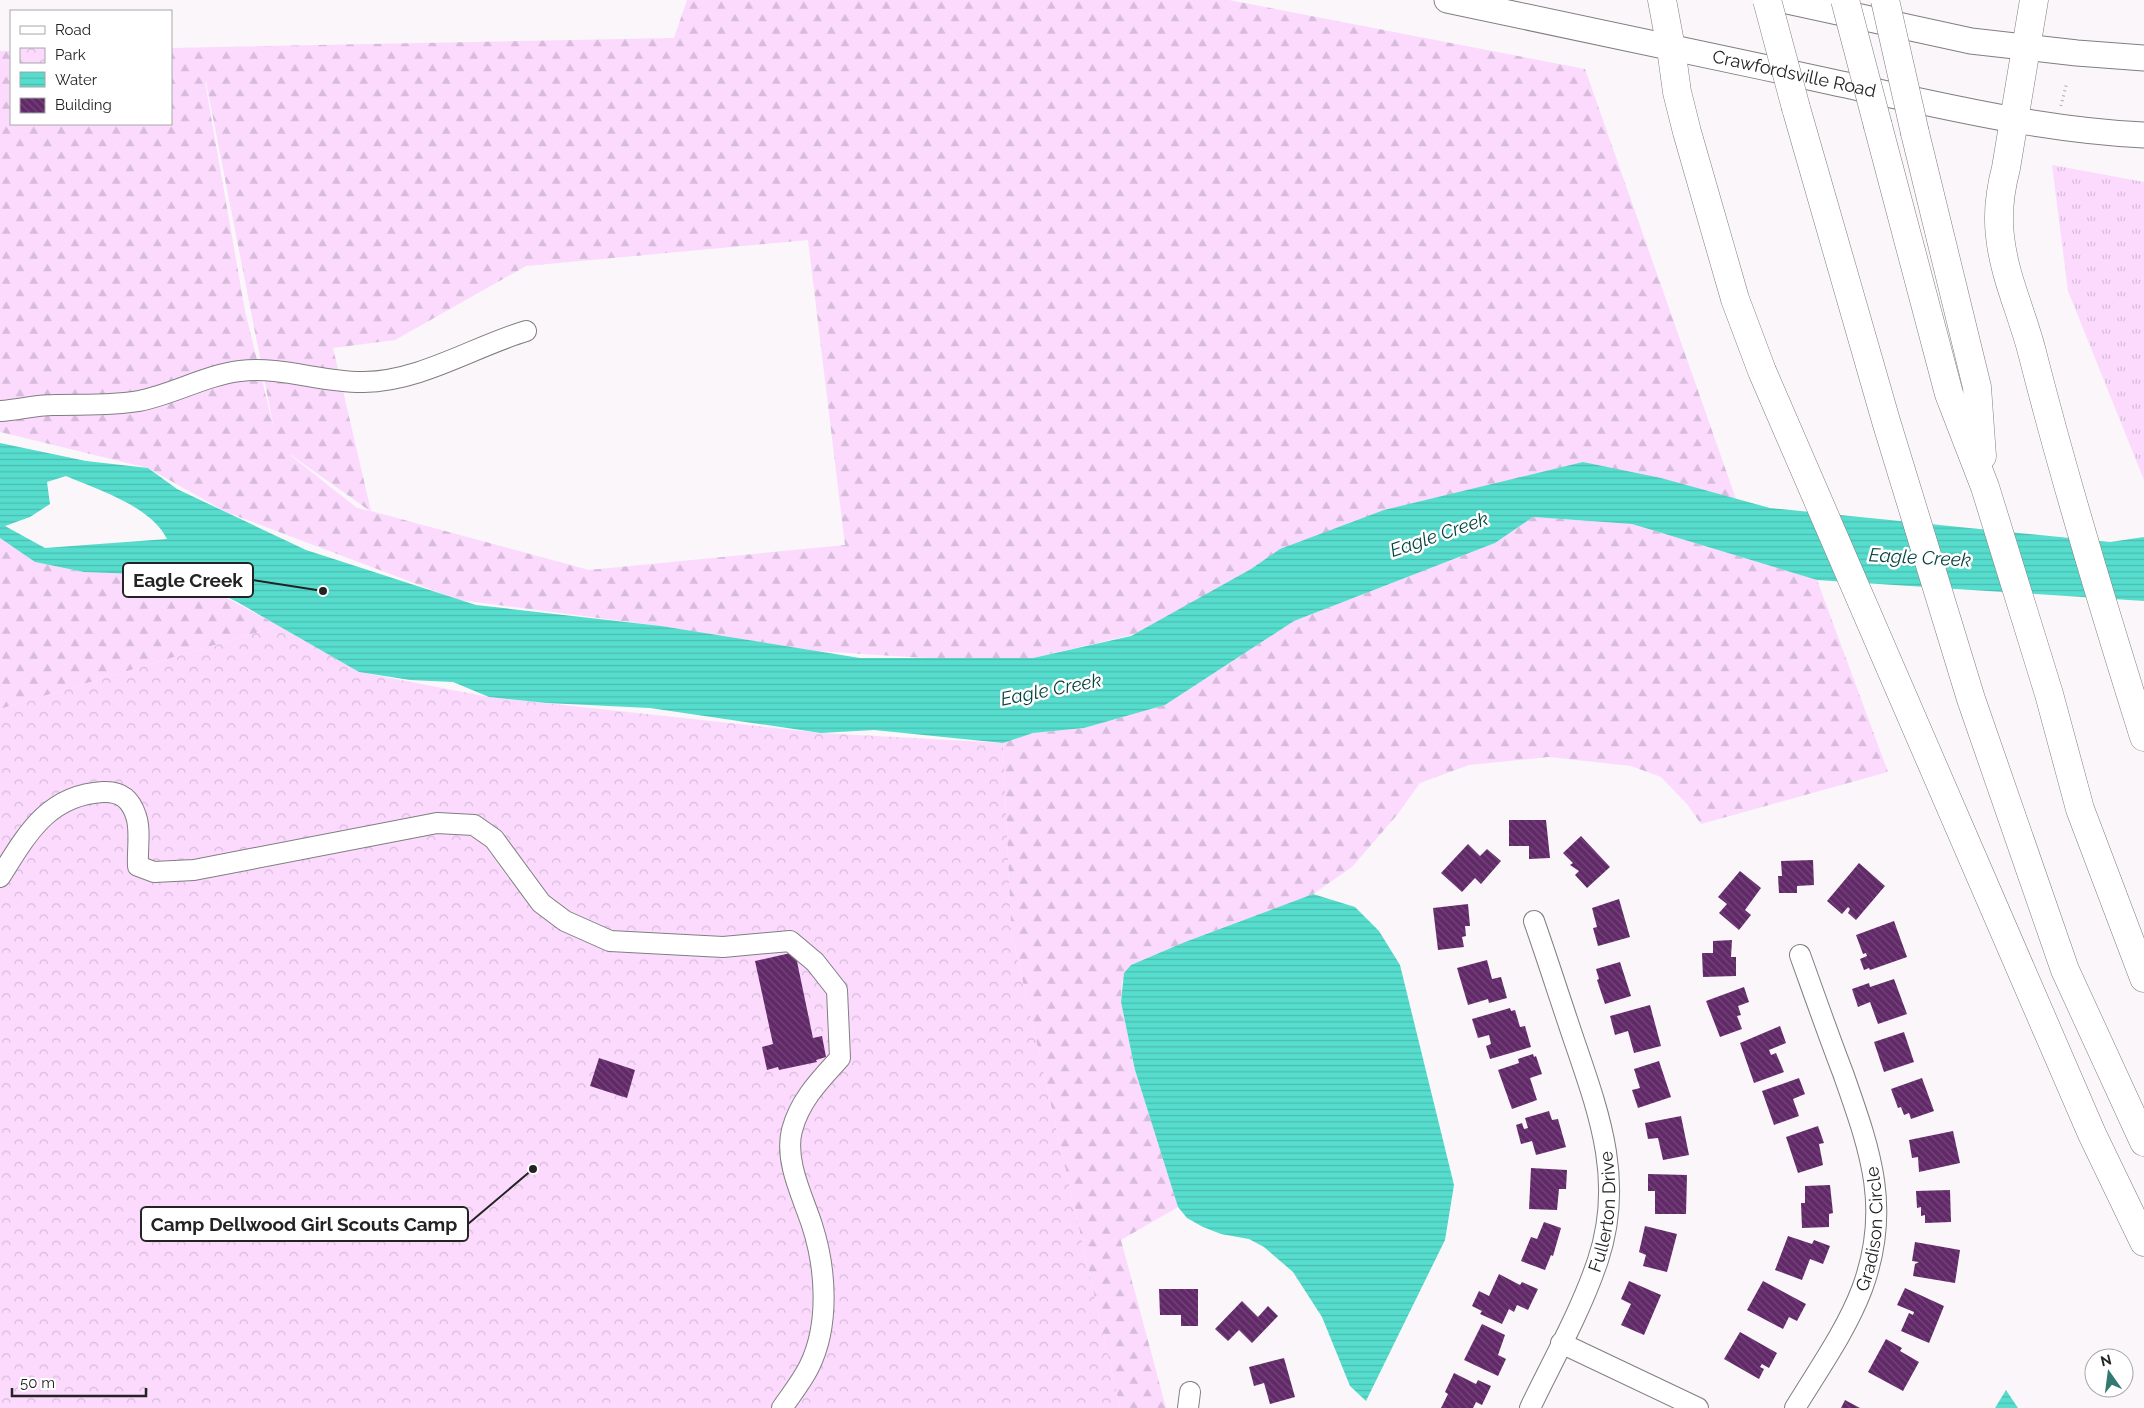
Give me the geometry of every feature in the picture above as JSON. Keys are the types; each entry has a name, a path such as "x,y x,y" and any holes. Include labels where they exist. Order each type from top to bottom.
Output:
{"highway":[{"path":"1662,0 1677,92 1686,132 1735,298 1791,440 2092,1134 2144,1242"},
{"path":"1767,0 1886,421 1971,699 2065,970 2144,1142"},
{"path":"1845,0 1949,394 1985,487 2049,694 2080,810 2144,978"},
{"path":"1885,0 1915,133 1977,387 1985,487"},
{"path":"2034,0 2001,189 1998,211 2000,235 2003,254 2031,349 2052,434 2144,737"}],"main road":[{"name":"Crawfordsville Road","path":"1447,0 2013,120 2103,133 2144,135"},
{"path":"1782,0 1971,41 2025,48 2144,58"}],"street":[{"path":"0,410 52,405 136,402 167,395 240,371 261,370 348,382 385,379 412,374 526,331"},
{"path":"0,877 23,840 54,806 85,793 114,792 129,800 137,818 138,866 154,872 194,870 437,823 474,825 494,839 541,903 565,921 610,941 722,946 790,941 814,962 837,990 840,1058 808,1093 792,1131 791,1149 796,1185 813,1226 824,1282 820,1334 809,1366 782,1408"},
{"name":"Fullerton Drive","path":"1530,1408 1598,1259 1607,1218 1609,1170 1599,1113 1534,921"},
{"name":"Gradison Circle","path":"1795,1408 1861,1292 1872,1252 1877,1211 1875,1178 1866,1138 1800,955"},
{"path":"1561,1343 1698,1408"}],"path":[{"path":"2061,106 2067,82"}],"green space":[{"path":"687,0 1229,0 1585,69 1736,499 1583,462 1131,635 1033,658 926,658 815,651 661,626 459,600 226,512 148,468 0,432 0,51 10,51 10,125 172,125 172,48 674,38","holes":["206,82 274,429 245,311","808,240 845,545 589,570 371,511 333,348 395,340 526,266","291,455 370,511 357,508"]},
{"path":"2052,165 2144,182 2144,480 2068,291"},
{"path":"1533,517 1632,524 1817,580 1888,772 1701,824 1687,804 1661,777 1631,766 1549,757 1469,765 1420,783 1397,815 1352,867 1313,894 1185,942 1131,965 1122,982 1121,1002 1135,1070 1178,1207 1121,1240 1166,1408 1120,1408 1011,930 1003,743 1033,733 1084,728 1165,705 1294,621 1495,543"},
{"path":"0,538 35,562 84,572 186,576 279,626 0,709"},
{"path":"279,626 359,672 489,697 821,733 1003,743 1011,930 1120,1408 0,1408 0,709"}],"water":[{"name":"Eagle Creek","path":"0,443 86,461 148,468 177,489 306,550 476,605 661,626 860,658 1033,658 1131,636 1251,569 1280,549 1384,510 1583,462 1661,478 1770,508 2110,542 2144,537 2144,601 1817,580 1632,524 1533,517 1495,543 1294,621 1165,705 1084,728 1033,733 1003,743 874,730 821,733 650,708 547,703 489,697 453,682 410,680 359,672 239,603 186,576 84,572 35,562 0,538","holes":["66,476 108,493 136,508 149,517 167,539 45,548 5,526 30,517 50,504 47,482"]},
{"path":"1313,894 1355,907 1379,931 1400,965 1454,1185 1445,1240 1366,1401 1350,1386 1322,1317 1293,1272 1264,1247 1249,1239 1221,1234 1203,1227 1187,1218 1178,1207 1135,1070 1121,1002 1124,973 1131,965 1185,942"},
{"path":"2006,1390 2018,1408 1995,1408"}],"building":[{"path":"1509,820 1546,820 1550,858 1529,859 1529,846 1509,846"},
{"path":"1581,836 1610,867 1587,888 1575,875 1579,871 1570,865 1573,863 1563,853"},
{"path":"1468,844 1480,856 1487,849 1501,861 1481,884 1475,878 1462,892 1441,873"},
{"path":"1813,860 1814,885 1797,886 1797,893 1779,893 1778,876 1782,876 1781,861"},
{"path":"1859,863 1885,886 1856,920 1848,913 1850,909 1848,907 1842,914 1827,901"},
{"path":"1740,871 1761,888 1745,910 1751,915 1739,930 1719,913 1727,904 1718,897"},
{"path":"1619,899 1630,937 1598,946 1593,928 1597,927 1592,908"},
{"path":"1468,904 1470,926 1465,926 1466,936 1462,937 1464,947 1438,950 1433,908"},
{"path":"1894,921 1907,957 1870,970 1869,968 1864,970 1860,959 1867,956 1866,953 1863,954 1856,935"},
{"path":"1732,940 1731,957 1736,957 1736,976 1703,977 1702,953 1713,953 1713,941"},
{"path":"795,952 813,1038 822,1036 826,1057 816,1060 817,1062 779,1070 778,1067 767,1070 762,1047 773,1044 755,961"},
{"path":"1487,960 1492,979 1501,977 1507,998 1489,1003 1488,999 1468,1005 1457,968"},
{"path":"1620,962 1631,996 1605,1004 1597,980 1599,979 1596,969"},
{"path":"1894,979 1907,1014 1878,1024 1870,1002 1858,1007 1852,989 1869,983 1870,987"},
{"path":"1744,987 1749,1002 1738,1006 1741,1015 1737,1016 1742,1029 1720,1037 1706,1001"},
{"path":"1650,1005 1661,1046 1634,1053 1628,1031 1615,1035 1610,1016"},
{"path":"1510,1008 1511,1011 1515,1010 1520,1027 1525,1026 1531,1047 1490,1059 1486,1046 1491,1044 1489,1035 1478,1038 1472,1019"},
{"path":"1780,1026 1786,1043 1769,1050 1771,1055 1776,1053 1784,1072 1754,1083 1740,1043"},
{"path":"1904,1032 1914,1062 1884,1072 1874,1042"},
{"path":"1533,1054 1534,1057 1536,1056 1542,1074 1530,1078 1537,1100 1512,1109 1498,1070 1519,1063 1518,1059"},
{"path":"599,1058 635,1070 627,1098 590,1086"},
{"path":"1659,1061 1671,1097 1638,1108 1632,1090 1640,1088 1634,1069"},
{"path":"1799,1078 1805,1094 1793,1099 1799,1116 1774,1125 1762,1091"},
{"path":"1922,1078 1934,1111 1911,1119 1909,1113 1904,1115 1901,1107 1898,1108 1891,1089"},
{"path":"1549,1111 1552,1120 1558,1119 1566,1147 1536,1155 1532,1141 1521,1144 1516,1125 1522,1123 1524,1129 1528,1128 1525,1118"},
{"path":"1681,1116 1689,1155 1663,1160 1658,1138 1648,1139 1645,1123"},
{"path":"1818,1126 1824,1143 1819,1144 1823,1165 1798,1173 1786,1137"},
{"path":"1953,1131 1960,1163 1919,1172 1918,1157 1912,1158 1909,1140"},
{"path":"1531,1168 1567,1170 1566,1189 1559,1189 1557,1210 1529,1209"},
{"path":"1648,1174 1687,1175 1686,1214 1655,1214 1655,1191 1648,1191"},
{"path":"1830,1185 1833,1213 1829,1214 1829,1227 1802,1228 1801,1203 1805,1203 1805,1186"},
{"path":"1950,1190 1951,1222 1925,1223 1925,1215 1921,1216 1921,1207 1917,1208 1916,1191"},
{"path":"1544,1222 1561,1228 1553,1256 1551,1255 1545,1270 1521,1261 1531,1237 1537,1239"},
{"path":"1645,1226 1677,1234 1667,1272 1643,1266 1646,1255 1639,1252"},
{"path":"1788,1236 1812,1244 1814,1240 1830,1246 1823,1264 1810,1259 1802,1280 1775,1270"},
{"path":"1915,1242 1960,1250 1955,1283 1913,1276 1915,1264 1919,1262 1912,1261"},
{"path":"1499,1274 1520,1285 1522,1282 1538,1289 1528,1310 1517,1305 1514,1312 1509,1309 1502,1324 1480,1314 1482,1311 1472,1306 1479,1291 1489,1296"},
{"path":"1629,1281 1661,1295 1644,1335 1621,1325 1631,1304 1621,1299"},
{"path":"1763,1281 1806,1304 1797,1321 1789,1317 1783,1329 1747,1310"},
{"path":"1905,1288 1944,1306 1929,1343 1901,1331 1909,1313 1913,1315 1914,1312 1897,1305"},
{"path":"1159,1289 1198,1289 1198,1326 1181,1326 1181,1315 1160,1315"},
{"path":"1242,1301 1258,1317 1268,1306 1278,1316 1252,1343 1239,1330 1228,1341 1215,1329"},
{"path":"1482,1324 1505,1335 1498,1355 1506,1359 1498,1376 1464,1360"},
{"path":"1740,1332 1777,1353 1769,1368 1762,1364 1760,1367 1764,1369 1759,1379 1724,1359"},
{"path":"1886,1339 1902,1348 1900,1351 1919,1362 1903,1391 1868,1372"},
{"path":"1284,1358 1295,1397 1270,1404 1264,1383 1254,1386 1249,1367"},
{"path":"1454,1373 1476,1384 1478,1380 1491,1386 1482,1405 1476,1402 1473,1408 1441,1408 1448,1394 1445,1392"},
{"path":"1845,1400 1860,1408 1841,1408"}],"place":[{"name":"Eagle Creek","path":"323,591"},
{"name":"Camp Dellwood Girl Scouts Camp","path":"533,1169"}]}
